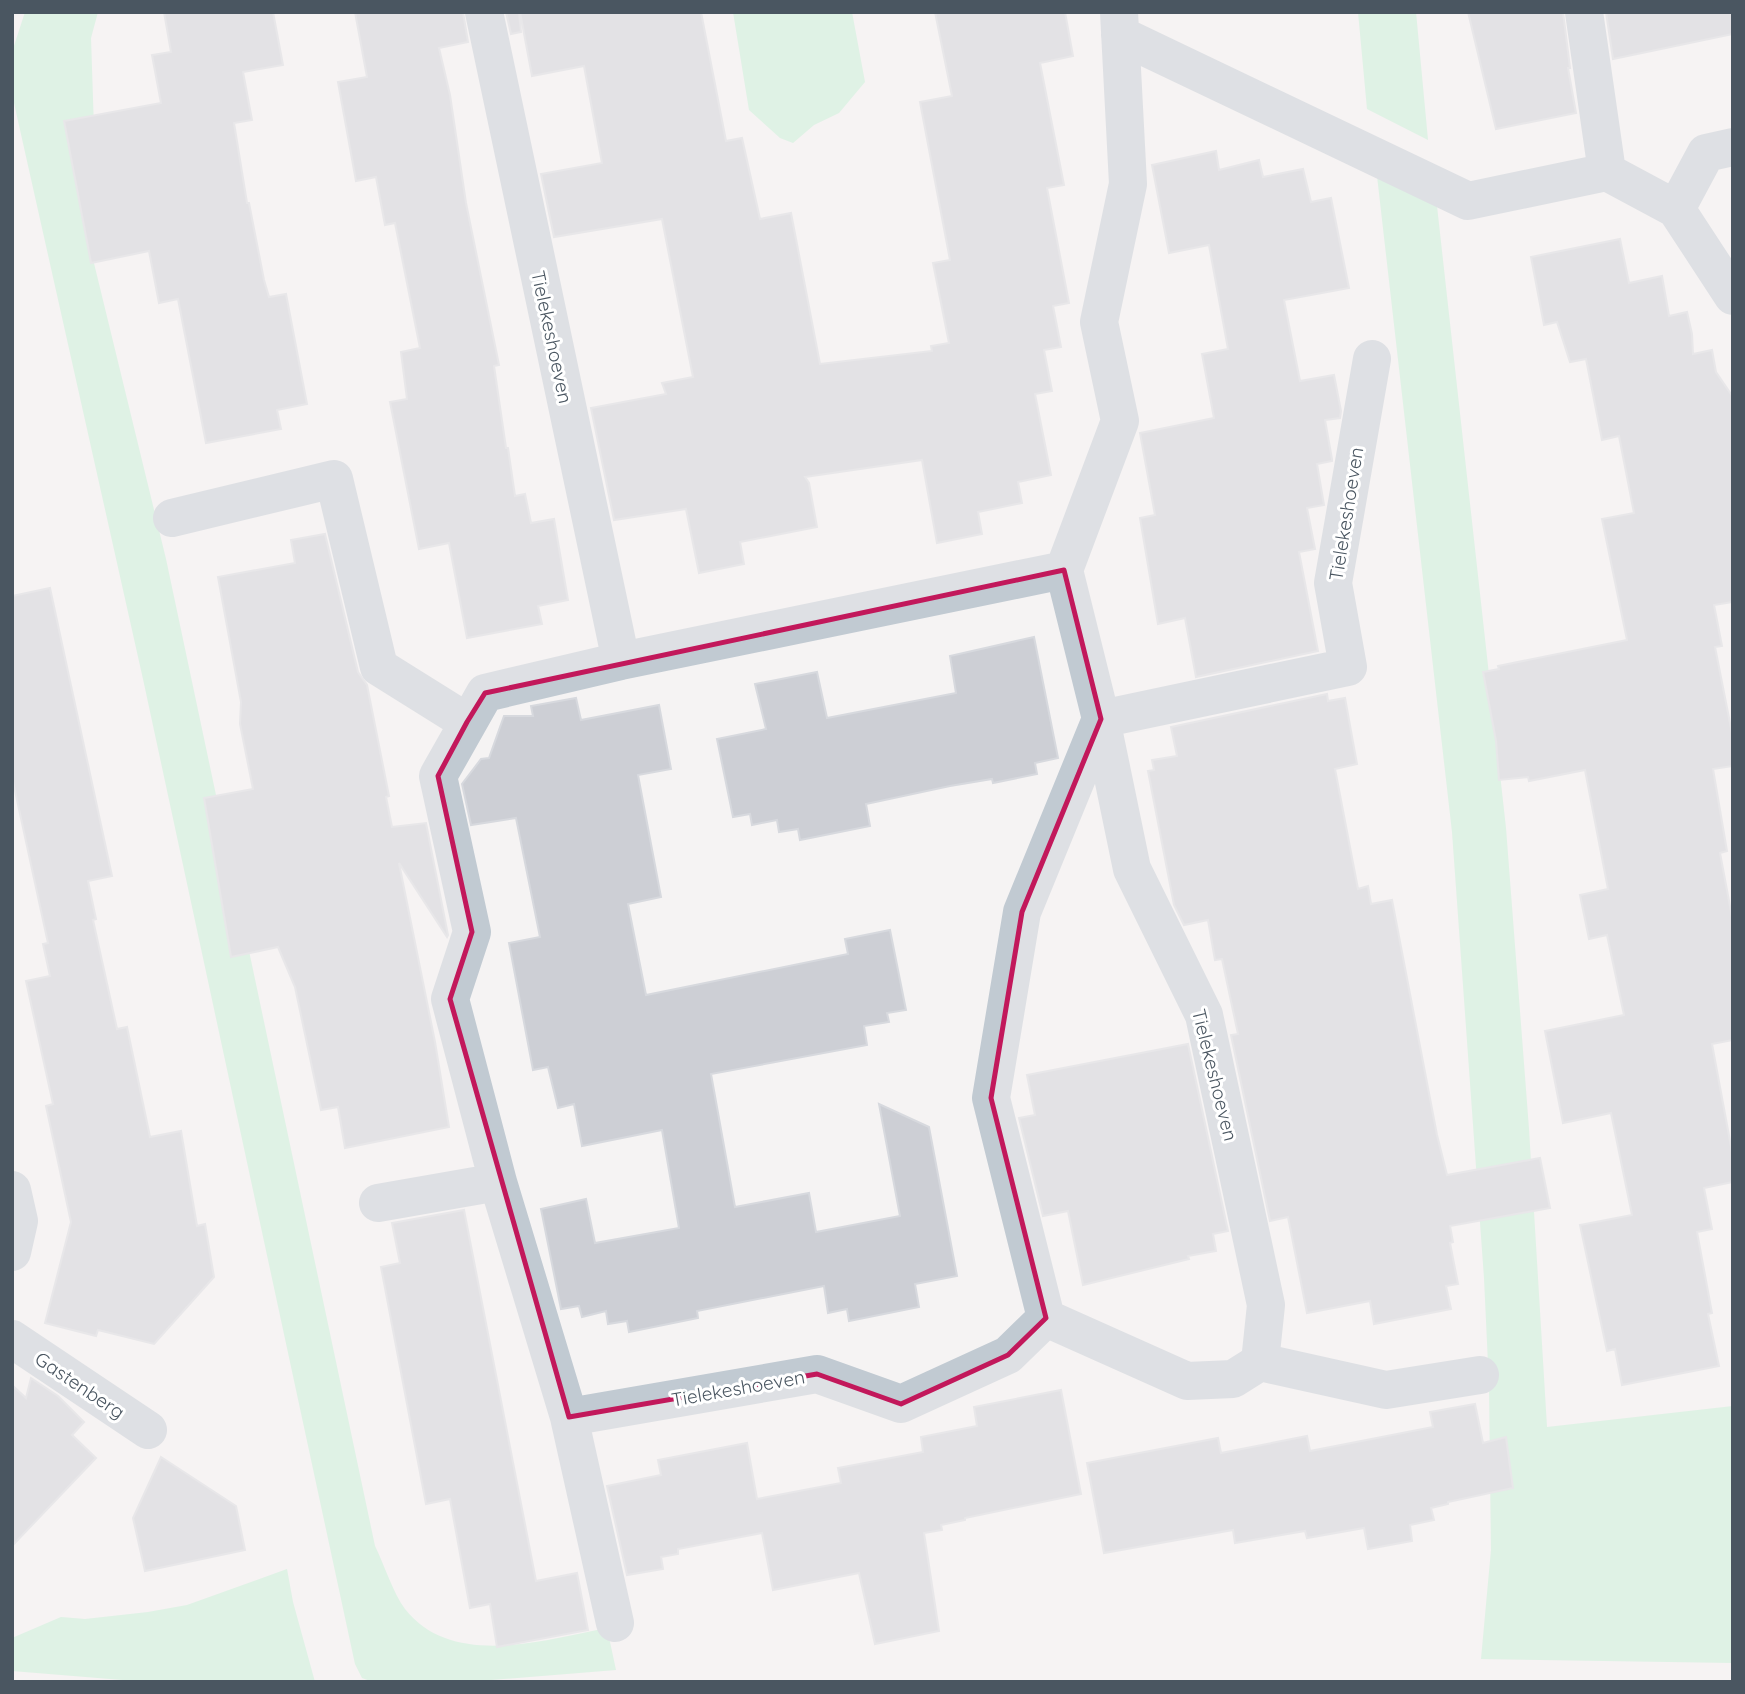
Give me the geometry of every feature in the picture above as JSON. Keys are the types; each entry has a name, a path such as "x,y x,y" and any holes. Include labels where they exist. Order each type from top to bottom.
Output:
{"street":[{"name":"Tielekeshoeven","path":"484,12 621,661"},
{"path":"1584,12 1607,172"},
{"path":"1119,24 1468,201 1607,172 1676,209 1733,296"},
{"path":"615,1623 569,1417 498,1182 450,999 472,932 438,776 485,693 621,661 1065,570 1120,421 1099,322 1128,184 1119,24"},
{"path":"1676,209 1706,153 1733,147"},
{"name":"Tielekeshoeven","path":"1101,719 1348,667 1333,583 1372,359"},
{"path":"172,518 334,479 379,667 467,722"},
{"name":"Tielekeshoeven","path":"1065,570 1101,719 1132,869 1204,1016 1266,1305 1261,1362"},
{"path":"1101,719 1022,912 992,1098 1046,1318 1187,1381 1233,1380 1261,1362 1386,1390 1480,1375"},
{"path":"378,1203 498,1182"},
{"path":"12,1190 19,1221 12,1252"},
{"name":"Tielekeshoeven","path":"569,1417 817,1374 901,1404 1008,1355 1046,1318"},
{"name":"Gastenberg","path":"12,1339 148,1430"}],"highlighted area":[{"path":"1064,570 1101,719 1022,912 991,1098 1046,1318 1008,1355 901,1404 817,1374 569,1417 450,999 472,932 438,776 467,722 485,693"}],"green space":[{"path":"25,12 98,12 91,38 95,160 91,251 166,559 375,1546 405,1609 425,1628 448,1639 473,1645 500,1646 555,1639 607,1628 616,1670 466,1682 373,1682 362,1678 355,1664 143,679 12,94 12,52"},
{"path":"733,12 852,12 865,82 839,113 814,125 793,143 780,138 749,110"},
{"path":"1358,12 1416,12 1428,140 1367,109"},
{"path":"1376,167 1436,197 1506,828 1529,1129 1547,1427 1733,1406 1733,1663 1481,1659 1491,1550 1489,1385 1484,1278 1452,832"},
{"path":"287,1569 293,1602 315,1682 147,1682 12,1671 12,1638 61,1617 85,1619 187,1605"}],"building":[{"path":"164,12 273,12 283,65 243,72 252,120 234,123 247,203 264,280 269,297 286,294 307,404 277,410 281,429 206,443 178,299 159,303 149,251 91,263 64,121 161,103 152,55 171,52"},
{"path":"355,12 463,12 468,42 439,48 450,95 466,203 499,365 494,366 506,448 515,496 525,494 531,523 554,519 568,600 538,606 542,624 467,638 449,543 419,549 390,402 407,399 401,352 420,348 395,223 385,225 376,177 356,181 338,82 367,77"},
{"path":"506,12 519,12 521,32 511,34"},
{"path":"520,12 701,12 726,141 742,138 760,219 791,213 820,364 932,351 931,346 949,343 933,263 950,260 920,102 952,96 935,12 1065,12 1073,56 1040,63 1064,185 1047,188 1069,303 1053,306 1061,347 1044,350 1052,391 1035,394 1051,475 1018,482 1022,503 978,512 982,534 937,543 922,460 805,477 809,483 817,527 740,542 744,564 699,573 686,509 614,520 591,408 666,394 662,383 693,377 662,219 554,237 541,174 602,163 584,66 532,76"},
{"path":"1468,12 1563,12 1568,68 1576,113 1496,129"},
{"path":"1606,12 1733,12 1733,34 1613,59"},
{"path":"1216,151 1219,170 1259,160 1263,177 1303,169 1311,202 1331,198 1349,288 1284,300 1300,381 1334,375 1341,411 1340,418 1325,420 1332,461 1317,464 1324,505 1307,508 1315,549 1299,552 1318,651 1196,677 1185,618 1158,624 1140,518 1155,515 1140,433 1214,418 1202,354 1228,349 1209,245 1169,253 1152,165"},
{"path":"1620,239 1629,283 1662,276 1669,316 1687,312 1693,354 1712,350 1716,372 1733,397 1733,602 1714,605 1722,646 1715,647 1733,738 1733,766 1713,769 1727,851 1720,853 1733,922 1733,1040 1712,1044 1733,1157 1733,1182 1704,1188 1712,1229 1697,1232 1712,1313 1708,1314 1719,1366 1622,1385 1615,1349 1607,1351 1580,1225 1632,1215 1611,1113 1563,1123 1545,1031 1624,1015 1607,935 1589,939 1580,895 1608,889 1585,770 1529,781 1528,777 1499,780 1496,741 1483,672 1499,669 1498,666 1627,640 1602,519 1634,513 1619,436 1602,440 1586,359 1570,362 1557,322 1544,325 1531,257"},
{"path":"325,534 358,672 367,685 389,796 386,797 392,827 426,823 448,935 447,937 399,863 449,1127 345,1148 338,1107 321,1110 295,987 278,947 231,957 204,798 253,789 240,724 241,702 218,577 295,563 291,540"},
{"path":"50,588 112,876 88,881 96,919 93,920 117,1029 127,1027 150,1137 181,1131 197,1226 205,1224 214,1277 154,1344 98,1330 96,1336 45,1323 71,1222 46,1106 53,1104 26,981 50,976 43,944 48,943 12,777 12,596"},
{"path":"1034,637 1058,758 1035,763 1037,774 993,783 992,779 950,786 866,804 870,826 800,840 798,829 779,832 777,820 752,825 750,814 733,817 717,739 766,729 755,684 817,672 827,718 956,693 950,656"},
{"path":"1327,694 1328,701 1345,698 1357,764 1335,769 1358,889 1368,886 1371,904 1392,900 1447,1175 1540,1158 1550,1208 1450,1226 1453,1242 1450,1243 1458,1284 1446,1286 1451,1309 1374,1324 1370,1301 1307,1313 1288,1217 1270,1221 1231,1035 1238,1034 1222,959 1215,960 1208,920 1184,925 1174,905 1148,771 1154,770 1152,760 1177,756 1171,727"},
{"path":"576,698 581,720 659,705 671,769 638,775 661,897 628,904 646,995 848,954 845,939 890,930 906,1010 887,1013 889,1022 864,1026 867,1045 711,1074 735,1207 809,1193 816,1232 900,1216 879,1104 929,1127 957,1276 915,1284 919,1307 849,1321 847,1309 828,1313 824,1286 697,1311 698,1318 629,1332 627,1321 608,1324 606,1311 582,1317 579,1306 561,1309 541,1209 586,1199 595,1243 679,1228 662,1130 582,1146 574,1104 558,1108 548,1067 533,1070 509,943 540,937 516,818 471,825 462,784 481,759 489,758 504,716 533,716 531,706"},
{"path":"1188,1044 1228,1231 1213,1234 1216,1251 1083,1285 1068,1211 1043,1216 1019,1118 1035,1115 1027,1075"},
{"path":"464,1210 536,1581 577,1573 588,1630 497,1647 490,1604 470,1608 450,1499 426,1504 381,1267 400,1263 392,1223"},
{"path":"31,1378 58,1396 84,1422 72,1435 96,1458 12,1546 12,1385 26,1398"},
{"path":"1061,1390 1081,1494 965,1518 941,1525 942,1530 924,1533 939,1631 875,1644 859,1573 773,1590 762,1533 678,1549 678,1554 661,1557 663,1569 627,1575 607,1486 661,1475 658,1460 747,1443 757,1499 841,1483 838,1468 923,1452 921,1437 977,1426 974,1407"},
{"path":"1475,1404 1483,1443 1506,1437 1513,1488 1431,1508 1434,1520 1410,1525 1412,1541 1368,1549 1364,1528 1307,1538 1305,1531 1235,1543 1233,1530 1104,1553 1087,1463 1218,1438 1221,1453 1307,1436 1310,1451 1433,1427 1430,1412"},
{"path":"161,1457 236,1506 245,1550 145,1571 133,1518"}]}
